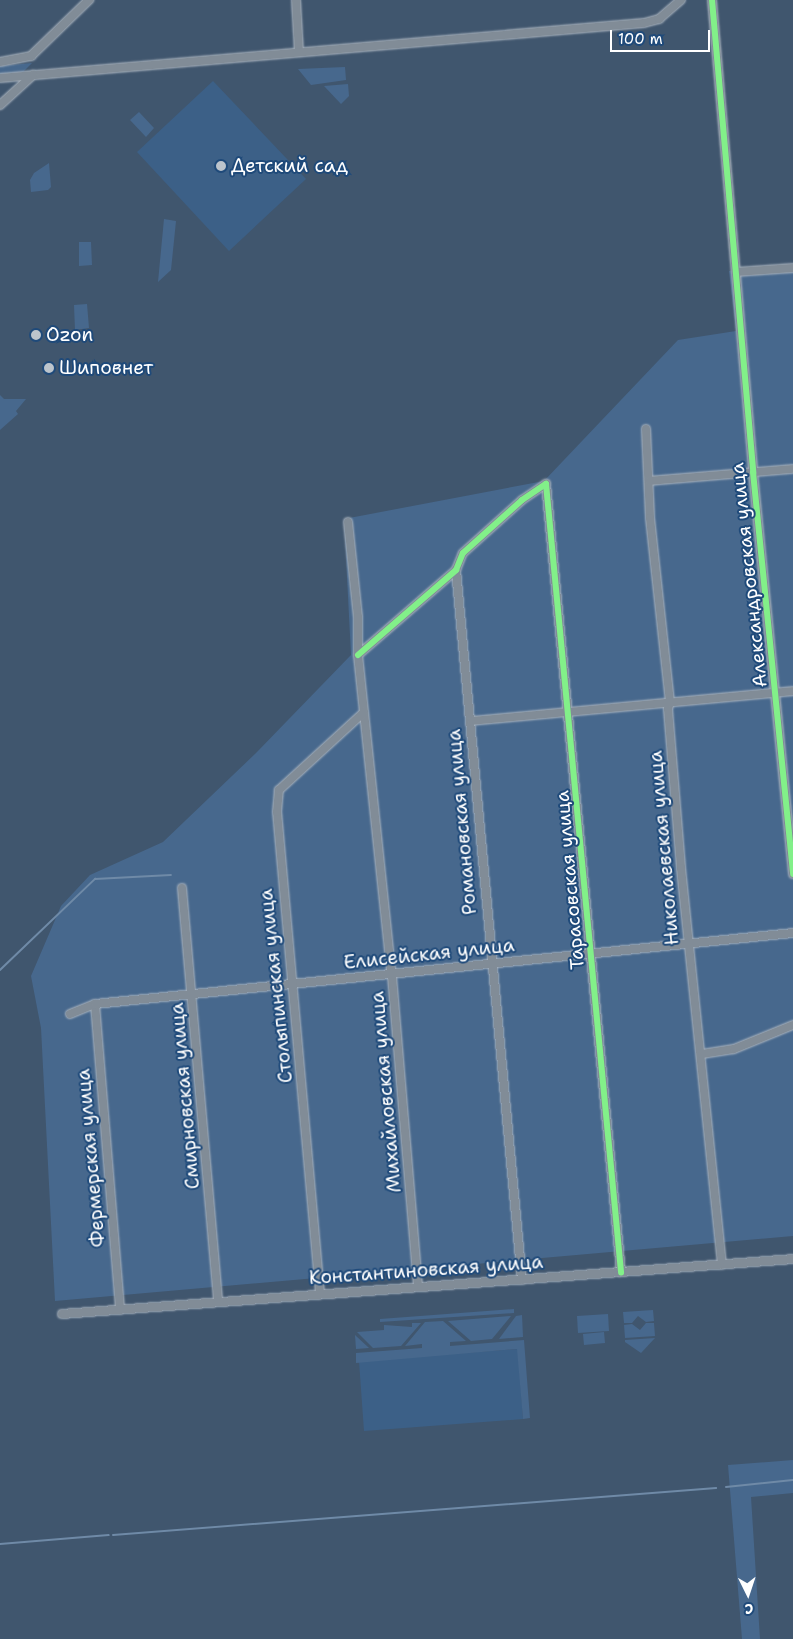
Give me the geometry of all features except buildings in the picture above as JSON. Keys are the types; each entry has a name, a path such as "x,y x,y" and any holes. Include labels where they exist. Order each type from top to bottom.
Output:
{"street":[{"path":"0,62 31,56 89,0"},
{"path":"296,0 299,52"},
{"path":"0,78 644,23 659,19 681,0"},
{"name":"Александровская улица","path":"712,0 753,472 793,874"},
{"path":"0,105 33,75"},
{"path":"736,272 793,268"},
{"name":"Николаевская улица","path":"646,429 670,702 668,709 680,858 691,946 722,1265"},
{"path":"649,480 793,469"},
{"name":"Тарасовская улица","path":"456,570 463,552 522,500 546,484 570,711 621,1272"},
{"path":"348,522 358,616 358,655"},
{"path":"358,655 456,570"},
{"name":"Романовская улица","path":"456,570 490,964 522,1280"},
{"name":"Михайловская улица","path":"358,655 392,976 418,1287"},
{"path":"470,720 793,691"},
{"name":"Столыпинская улица","path":"320,1294 293,985 281,879 277,812 279,790 364,712"},
{"name":"Смирновская улица","path":"182,888 193,994 218,1301"},
{"name":"Елисейская улица","path":"70,1014 95,1004 392,976 592,952 691,946 793,934"},
{"name":"Фермерская улица","path":"95,1004 120,1310"},
{"path":"702,1054 734,1049 793,1026"},
{"name":"Константиновская улица","path":"62,1314 793,1259"}],"shaded area":[{"path":"32,63 22,73 0,75 0,66"},
{"path":"345,67 346,80 311,85 298,69"},
{"name":"Детский сад","path":"213,81 306,179 229,251 137,152"},
{"path":"348,84 349,96 341,104 324,86"},
{"path":"139,112 154,128 146,137 130,120"},
{"path":"49,163 51,187 48,190 31,192 30,180 34,173"},
{"path":"164,219 176,221 171,270 158,282"},
{"path":"79,242 91,242 92,265 79,266"},
{"path":"793,265 793,1236 55,1301 41,1028 31,976 61,906 90,875 163,842 256,753 351,655 344,519 544,481 678,340 736,331 729,271"},
{"path":"87,304 89,328 75,330 74,305"},
{"path":"0,395 4,399 26,399 16,411 18,414 0,430"},
{"path":"514,1309 514,1313 380,1322 380,1319"},
{"path":"653,1310 654,1321 646,1322 638,1316 632,1323 624,1323 623,1312"},
{"path":"608,1314 609,1331 578,1333 577,1316"},
{"path":"522,1315 523,1337 499,1339 516,1316"},
{"path":"511,1316 492,1339 471,1341 448,1321"},
{"path":"443,1321 466,1341 450,1342 450,1346 524,1340 530,1418 523,1419 517,1349 356,1363 356,1353 422,1348 422,1344 405,1346 425,1322"},
{"path":"412,1323 421,1323 401,1346 373,1348 357,1332 384,1330 384,1325 412,1327"},
{"path":"646,1323 654,1323 655,1336 625,1338 624,1325 632,1324 640,1330"},
{"path":"604,1332 605,1343 584,1345 583,1334"},
{"path":"355,1335 369,1348 356,1349"},
{"path":"655,1338 641,1353 625,1342 625,1340"},
{"path":"518,1349 523,1419 364,1431 359,1361"},
{"path":"793,1460 793,1493 751,1497 760,1639 742,1639 728,1465"}],"waterway":[{"path":"0,970 95,879 171,875"},
{"path":"726,1487 793,1480"},
{"path":"113,1535 716,1488"},
{"path":"0,1544 109,1535"}],"cycle path":[{"path":"712,0 753,472 793,874"},
{"path":"358,655 456,570 463,553 522,500 546,484 621,1272"}],"place":[{"name":"Детский сад","path":"221,166"},
{"name":"Ozon","path":"36,335"},
{"name":"Шиповнет","path":"49,368"}]}
